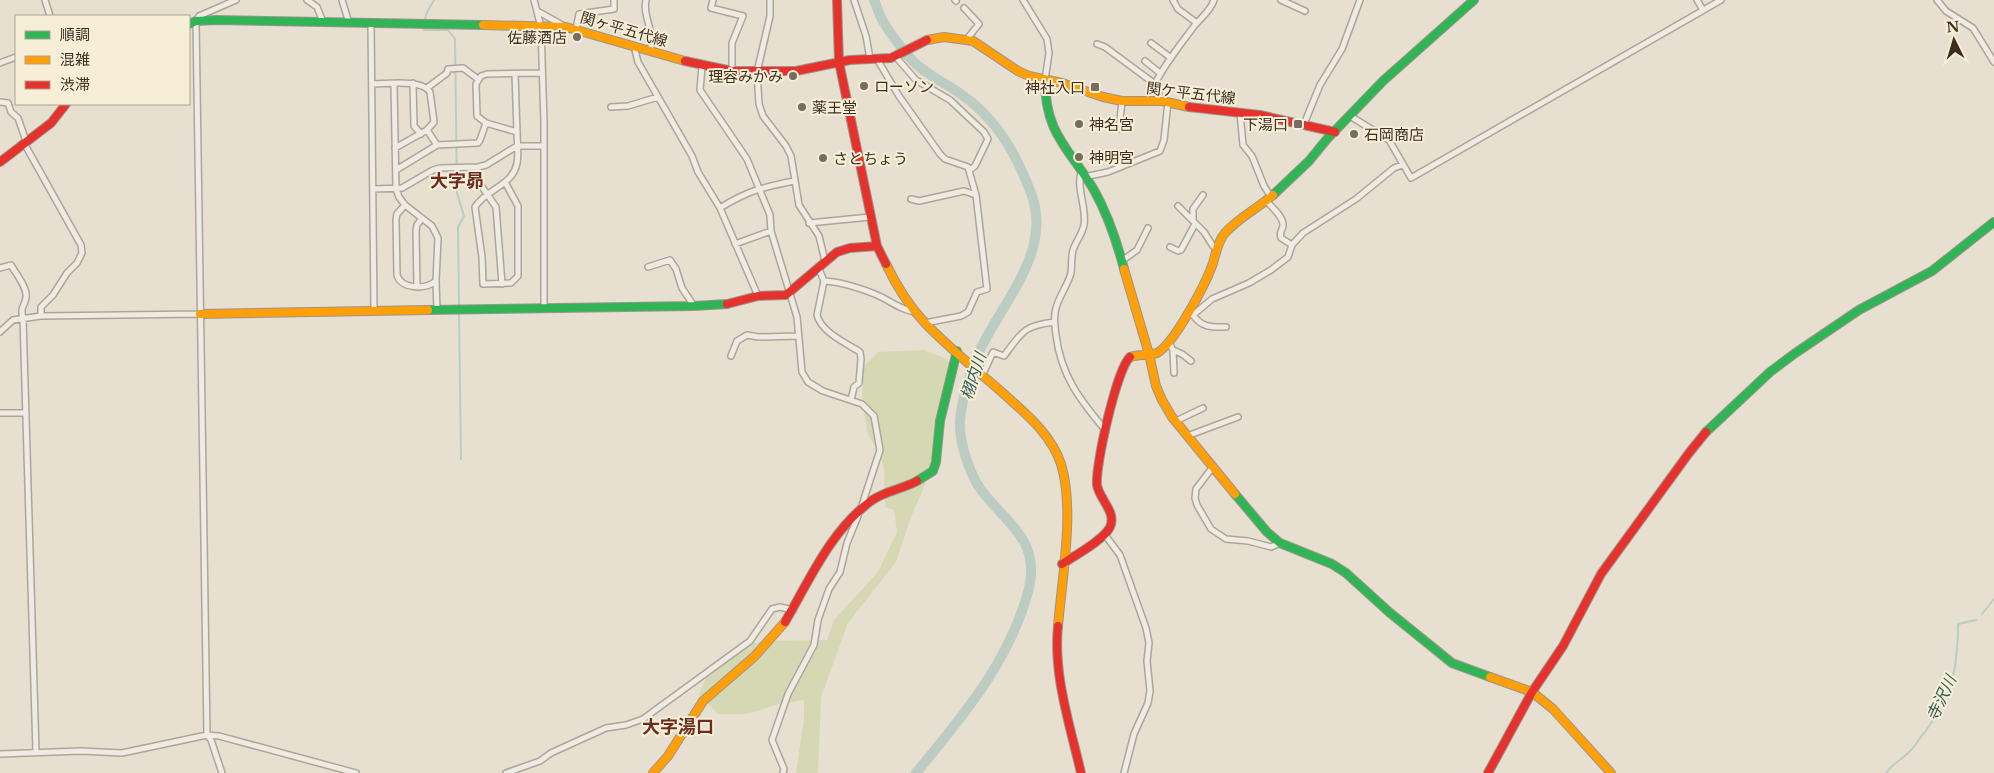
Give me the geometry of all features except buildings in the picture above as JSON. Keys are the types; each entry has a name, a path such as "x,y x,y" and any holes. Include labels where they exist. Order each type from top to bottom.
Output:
{"street":[{"path":"45,0 50,15"},
{"path":"222,773 211,740 207,735 200,314 192,23 199,16 236,0"},
{"path":"307,0 316,7 323,22"},
{"path":"342,0 349,23"},
{"path":"534,0 541,26 544,308"},
{"path":"576,29 579,14 614,9 614,0"},
{"path":"646,0 644,10 650,28 652,44 650,51"},
{"path":"713,0 711,8 743,16 732,43 732,71"},
{"path":"770,0 770,16 757,72 761,110 763,116 786,146 791,156 799,205 819,236 825,261"},
{"path":"837,0 839,62 877,246 892,278 926,323 1037,424 1056,452 1061,465 1066,492 1066,530 1056,630 1058,666 1062,692 1081,773"},
{"path":"854,0 874,59 940,154 945,159 964,165 970,170 976,195 987,289 977,292 968,312 962,316 926,323"},
{"path":"1022,0 1048,39 1049,53 1045,80 1045,98 1051,122 1056,133 1094,190 1111,228 1149,354 1156,386 1162,400 1176,422 1212,468 1267,532 1280,543 1332,564 1452,663 1532,692 1553,709 1611,773"},
{"path":"1173,0 1178,9 1196,23"},
{"path":"1155,84 1160,73 1196,23 1212,6 1214,0"},
{"path":"1281,0 1305,11"},
{"path":"1304,124 1320,85 1342,49 1360,0"},
{"path":"1174,373 1171,347 1190,314 1225,233 1269,199 1309,161 1350,116 1412,54 1474,0"},
{"path":"1697,0 1703,10"},
{"path":"1350,116 1388,140 1411,178 1721,0"},
{"path":"1937,0 1946,11 1974,28 1994,62"},
{"path":"839,62 897,57 935,38 967,39 979,24 964,8"},
{"path":"537,10 542,16 566,27"},
{"name":"関ヶ平五代線","path":"192,23 323,22 566,27 702,66 732,71 788,72 839,62"},
{"path":"371,23 374,311"},
{"name":"関ケ平五代線","path":"967,39 1018,71 1122,101 1165,102 1304,124 1335,132"},
{"path":"1151,42 1171,58"},
{"path":"1097,44 1105,47 1155,84 1165,102 1164,140 1160,151 1108,172 1083,175 1079,178 1085,210 1084,224 1074,249 1071,273 1056,308 1054,322 1059,357 1067,376 1082,404 1106,431"},
{"path":"634,46 638,62 692,156 698,172 720,208 758,296"},
{"path":"0,63 15,57"},
{"path":"897,57 916,80 950,100 984,132 988,139 975,166 970,170"},
{"path":"1145,61 1160,73"},
{"path":"702,66 700,90 747,159 770,216 768,221 770,231 797,317 802,372 808,382 823,391 862,404 874,416 880,450 847,543 840,572 829,589 818,620 814,645 788,694 775,730 772,740 784,769 783,773"},
{"path":"427,88 447,73 448,69 463,68 478,79"},
{"path":"517,132 486,123 477,116 476,84 478,79 487,74 542,73"},
{"path":"505,182 518,206 519,271 516,280 511,283 483,284 482,256 475,207 486,194 505,182 516,169 515,74"},
{"path":"372,84 394,85 413,83 427,88 434,122 427,130 395,148"},
{"path":"413,83 414,126 421,134"},
{"path":"394,85 396,189 405,205 432,226 438,238 437,310"},
{"path":"611,107 628,106 658,96"},
{"path":"1119,129 1122,101"},
{"path":"0,102 8,103 11,112 18,118 25,142 81,245 82,253 77,263 67,273 53,295 41,307 41,316"},
{"path":"0,162 51,123 65,105"},
{"path":"1240,113 1243,145 1252,156 1269,199 1281,218 1283,225 1280,238 1292,245"},
{"path":"396,170 436,145 478,143 486,123"},
{"path":"427,130 436,145"},
{"path":"374,189 396,189 408,186 433,170 486,165 517,146 543,146"},
{"path":"1190,314 1212,300 1249,283 1271,270 1288,257 1292,245 1303,233 1356,199 1394,168 1402,165"},
{"path":"478,167 478,181 496,207 502,284"},
{"path":"720,208 742,194 759,188 794,182"},
{"path":"912,199 919,201 964,191 976,195"},
{"path":"1170,247 1178,251 1180,250 1194,222 1193,210 1203,195"},
{"path":"405,205 397,214 396,219 397,275 402,284 408,286 429,285 436,281"},
{"path":"1178,206 1217,249"},
{"path":"809,223 870,217"},
{"path":"417,286 416,231 417,225 422,218"},
{"path":"1488,773 1532,692 1563,646 1602,574 1689,453 1725,411 1770,372 1825,332 1858,310 1932,271 1994,222"},
{"path":"1122,260 1137,250 1148,228"},
{"path":"735,244 770,231"},
{"path":"0,332 13,320 41,316 694,306 735,303 758,296 786,295 837,252 850,248 877,246"},
{"path":"648,267 670,260 676,269 682,288 694,306"},
{"path":"0,268 11,265 25,289 26,298 21,310 23,318 36,752"},
{"path":"819,269 824,281 817,315 818,320 833,334 860,352 860,383 854,388 850,400"},
{"path":"824,281 844,283 878,295 904,310 916,312"},
{"path":"1190,314 1206,327 1226,327"},
{"path":"981,372 993,352 1004,356 1024,331 1031,326 1054,322"},
{"path":"731,356 737,341 747,334 758,337 798,336"},
{"path":"1062,564 1109,531 1112,513 1097,485 1102,445 1126,362 1133,355 1149,354 1171,347"},
{"path":"1171,347 1191,361"},
{"path":"653,773 668,756 702,700 755,656 784,626 828,546 860,510 872,500 914,483 927,476 933,470 936,462 940,421 957,351"},
{"path":"1176,422 1203,408"},
{"path":"0,414 26,413"},
{"path":"1187,436 1238,417"},
{"path":"1212,468 1196,489 1195,498 1197,505 1211,528 1226,539 1248,540 1271,547 1280,543"},
{"path":"1105,535 1120,555 1146,628 1149,643 1147,661 1150,691 1148,703 1134,734 1124,773"},
{"path":"506,773 540,761 551,753 606,728 626,725 643,719 750,641 772,609 780,607 793,610"},
{"path":"0,754 81,751 122,753 207,735 230,738 356,773"}],"green space":[{"path":"924,350 942,357 952,364 933,466 911,517 896,562 848,623 821,697 818,773 796,773 804,719 804,700 779,704 747,714 718,714 699,694 710,669 741,646 767,641 827,640 834,620 878,572 897,532 894,510 885,507 884,467 868,435 862,399 864,366 878,352"}],"waterway":[{"path":"424,22 434,0"},
{"name":"栩内川","path":"874,0 885,25 910,58 983,112 1003,136 1025,178 1036,214 1036,235 1031,254 1013,293 981,348 965,394 960,422 963,449 973,477 982,491 1011,524 1026,545 1030,557 1031,571 1029,588 1021,614 1010,639 983,686 951,731 916,773"},
{"path":"424,27 424,30 448,30 455,39 457,193 464,216 458,227 459,307"},
{"path":"459,314 461,459"},
{"name":"寺沢川","path":"1982,614 1994,599"},
{"name":"寺沢川","path":"1886,773 1913,748 1942,706 1955,668 1958,624 1976,620"}],"traffic: fast":[{"path":"1273,195 1309,161 1327,139 1383,81 1474,0"},
{"path":"190,24 196,21 216,20 483,25"},
{"path":"1045,80 1046,99 1054,127 1060,140 1085,175 1104,209 1124,269"},
{"path":"1706,432 1770,372 1794,354 1859,310 1932,271 1994,222"},
{"path":"428,310 727,304"},
{"path":"917,481 933,471 936,462 940,421 957,351"},
{"path":"1235,494 1267,532 1280,543 1332,564 1346,573 1389,612 1452,663 1490,677"}],"traffic: slow":[{"path":"483,25 566,27 685,61"},
{"path":"927,40 944,37 973,41 1018,71 1029,76 1062,83 1103,97 1122,101 1162,101 1189,107"},
{"path":"1130,357 1157,353 1172,338 1196,300 1212,266 1222,237 1236,223 1273,195"},
{"path":"886,264 903,295 925,323 1029,417 1057,453 1065,482 1067,502 1066,544 1058,626"},
{"path":"1124,269 1149,354 1156,386 1162,400 1172,417 1235,494"},
{"path":"200,314 428,310"},
{"path":"653,773 668,756 703,701 755,656 785,622"},
{"path":"1490,677 1532,692 1553,709 1611,773"}],"traffic: jam":[{"path":"837,0 839,62 877,246 886,264"},
{"path":"685,61 732,71 796,71 850,60 891,58 927,40"},
{"path":"0,162 51,123 65,105"},
{"path":"1189,107 1260,115 1335,132"},
{"path":"727,304 758,296 786,295 837,252 850,248 877,246"},
{"path":"1062,564 1102,537 1107,532 1112,521 1098,490 1097,474 1113,397 1119,379 1130,357"},
{"path":"1488,773 1532,692 1563,646 1601,574 1706,432"},
{"path":"785,622 812,573 844,526 871,501 917,481"},
{"path":"1058,626 1057,644 1060,681 1081,773"}],"place":[{"name":"佐藤酒店","path":"577,37"},
{"name":"理容みかみ","path":"793,76"},
{"name":"ローソン","path":"864,86"},
{"name":"神社入口","path":"1095,87"},
{"name":"薬王堂","path":"802,107"},
{"name":"神名宮","path":"1079,124"},
{"name":"下湯口","path":"1298,124"},
{"name":"石岡商店","path":"1354,134"},
{"name":"神明宮","path":"1079,157"},
{"name":"さとちょう","path":"823,158"}],"district":[{"name":"大字昴","path":"457,181"},
{"name":"大字湯口","path":"678,727"}]}
